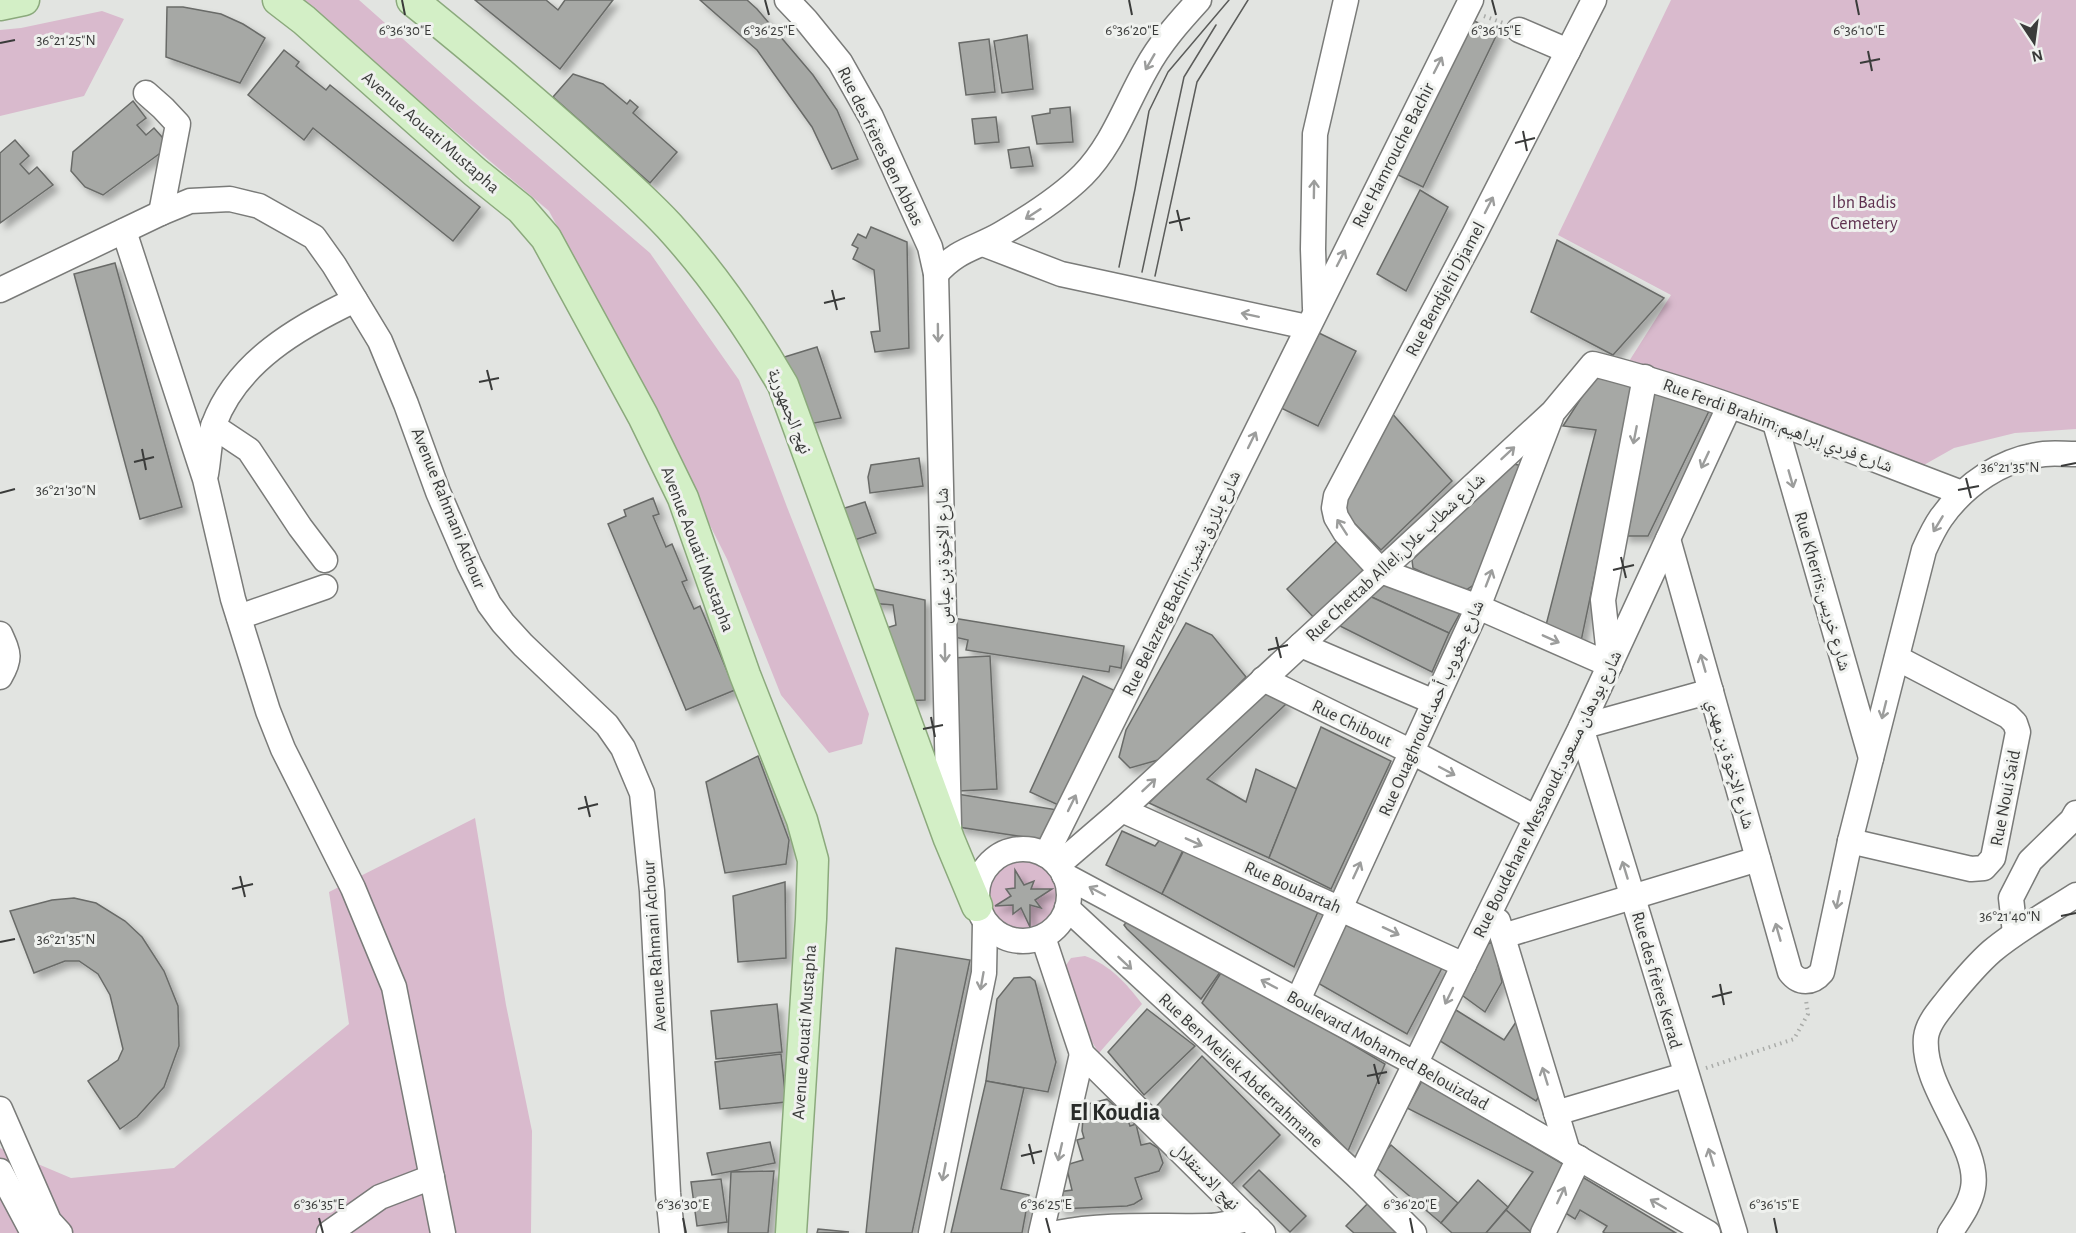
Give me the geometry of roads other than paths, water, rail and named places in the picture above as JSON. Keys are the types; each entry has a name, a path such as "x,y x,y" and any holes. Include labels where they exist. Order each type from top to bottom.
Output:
{"main road":[{"path":"0,5 24,0"},
{"name":"Avenue Aouati Mustapha","path":"278,0 304,20 475,172 521,209 546,238 643,416 683,498 745,675 802,820 813,860 791,1233"},
{"name":"نهج الجمهورية","path":"412,0 488,61 652,209 709,274 755,337 783,385 950,839 981,914"}],"street":[{"name":"Rue des frères Ben Abbas","path":"787,0 840,62 871,117 930,247 936,274"},
{"path":"936,274 948,261 964,250 1002,234 1050,203 1084,175 1107,144 1158,48 1199,0"},
{"path":"983,243 1060,274 1311,319 1315,134 1346,0"},
{"name":"Rue Hamrouche Bachir","path":"1311,319 1471,0"},
{"name":"Rue Bendjelti Djamel","path":"1380,572 1340,525 1334,508 1336,496 1594,0"},
{"path":"1519,30 1568,51"},
{"path":"146,93 178,124 161,213"},
{"name":"Avenue Rahmani Achour","path":"0,291 190,201 230,199 258,206 314,237 334,265 380,341 438,492 489,604 523,645 607,725 623,748 642,794 652,891 672,1233"},
{"path":"124,231 206,479 239,617 268,711 283,749 353,888 394,987 443,1233"},
{"name":"شارع الإخوة بن عباس","path":"936,274 950,839"},
{"path":"206,479 213,426 225,400 240,378 260,358 303,327 355,300"},
{"name":"Rue Belazreg Bachir;شارع بلزرق بشير","path":"1056,865 1311,319"},
{"name":"Rue Chettab Allel;شارع شطاب علال","path":"1056,865 1122,810 1552,412 1593,364"},
{"name":"Rue Ferdi Brahim;شارع فردي إبراهيم","path":"1593,364 1645,377 1962,493"},
{"path":"1380,572 1478,607 1610,665 1603,600 1645,377"},
{"name":"Rue Boudehane Messaoud;شارع بودهان مسعود","path":"1359,1178 1581,727 1730,407"},
{"name":"Rue Ouaghroud;شارع جغروب أحمد","path":"1298,1000 1478,607 1552,412"},
{"name":"Rue Kherris;شارع خريس","path":"1775,423 1871,760"},
{"path":"213,426 249,450 300,528 325,560"},
{"path":"1850,841 1923,550 1941,518 1962,493 1986,474 2015,460 2044,454 2076,454"},
{"name":"شارع الإخوة بن مهدي","path":"1668,539 1790,972 1795,978 1803,981 1812,980 1822,972 1850,841"},
{"path":"239,617 325,587"},
{"path":"0,634 7,650 3,664"},
{"path":"1301,645 1434,702"},
{"name":"Rue Noui Said","path":"1850,841 1971,869 1984,867 1993,858 2018,732 2017,727 2008,716 1897,658"},
{"name":"Rue Chibout","path":"1263,680 1412,752 1536,818"},
{"path":"1581,727 1711,691"},
{"name":"Rue des frères Kerad","path":"1581,727 1685,1075 1735,1233"},
{"name":"Rue Boubartah","path":"1122,810 1464,965"},
{"path":"2015,933 2011,898 2030,861 2072,820 2076,813"},
{"path":"931,1233 984,973 981,914 976,891 980,876 989,863 1001,854 1016,850 1031,850 1056,865 1068,886 1067,908 1062,920 1054,930 1043,937 1027,941 1011,941 997,934 981,914"},
{"path":"1503,936 1758,859"},
{"name":"Boulevard Mohamed Belouizdad","path":"1056,865 1416,1064 1708,1233"},
{"path":"1950,1233 1966,1209 1973,1190 1974,1175 1962,1142 1935,1083 1927,1054 1926,1036 1934,1018 1964,980 1991,952 2015,933 2076,895"},
{"path":"1493,905 1556,1113 1573,1155 1543,1233"},
{"name":"Rue Ben Meliek Abderrahmane","path":"1067,908 1359,1178 1414,1233"},
{"name":"نهج الاستقلال","path":"1043,937 1082,1054 1259,1229"},
{"path":"1041,1233 1082,1054"},
{"path":"1556,1113 1685,1075"},
{"path":"0,1109 49,1221 60,1233"},
{"path":"0,1171 33,1233"},
{"path":"328,1233 380,1197 432,1177"},
{"path":"1058,1233 1080,1228 1129,1225 1259,1229"}],"tram line":[{"path":"1119,267 1149,111 1168,72 1229,0"},
{"path":"1155,276 1197,82 1248,0"},
{"path":"1142,272 1184,77 1216,25"}],"district":[{"name":"El Koudia","path":"1115,1112"}],"park label":[{"name":"Ibn Badis Cemetery","path":"1864,212"}]}
